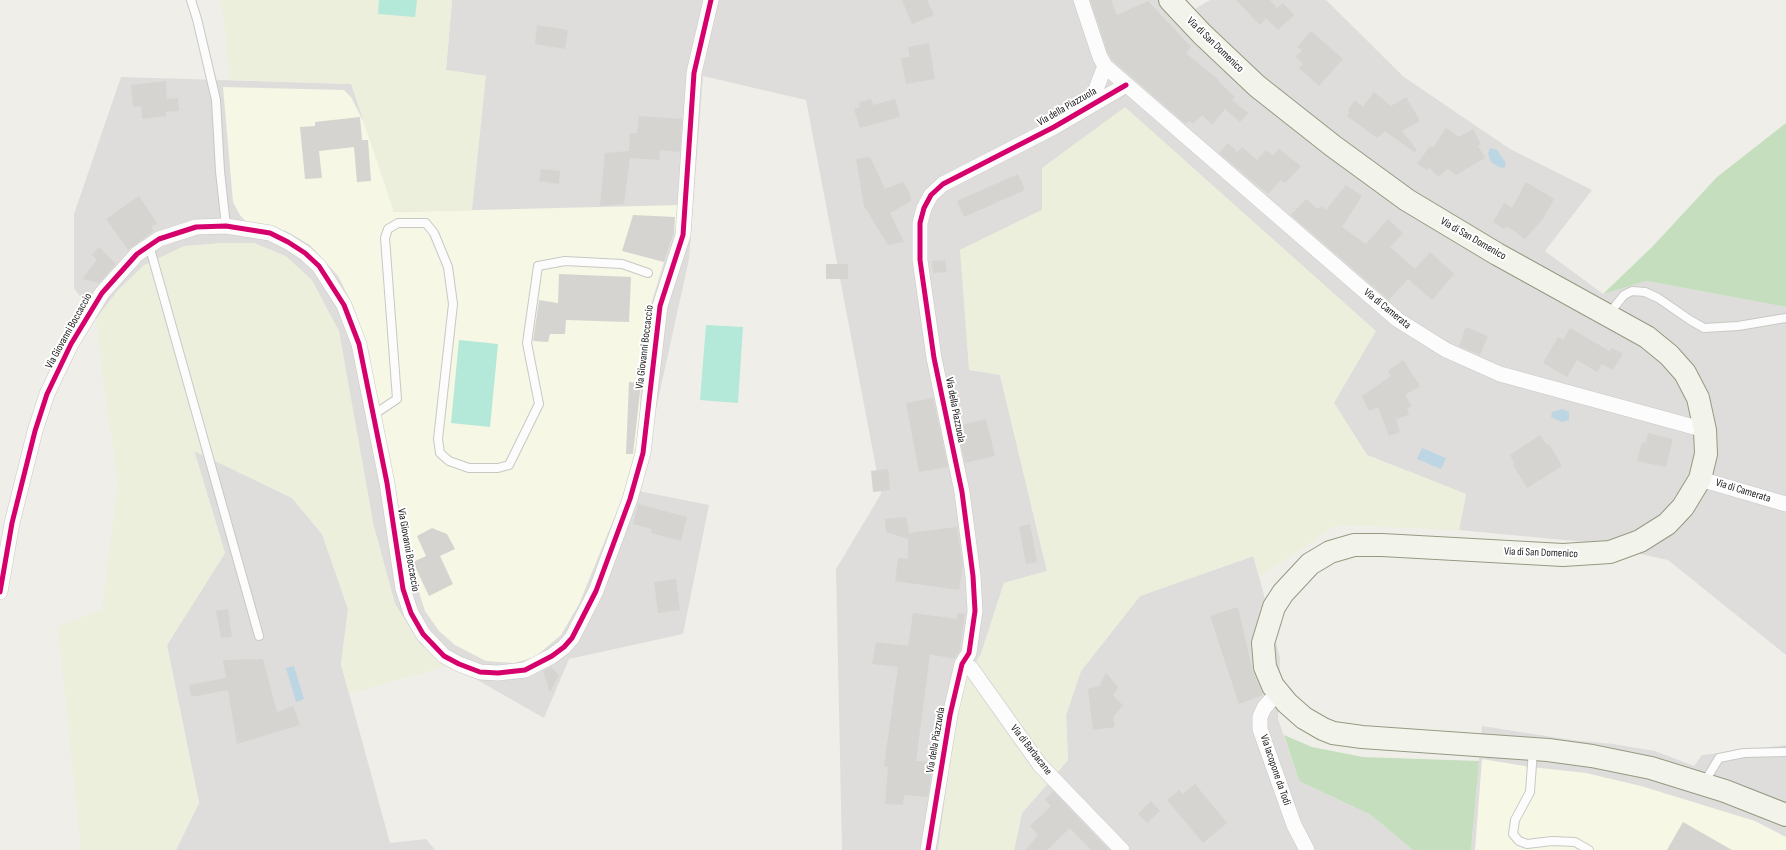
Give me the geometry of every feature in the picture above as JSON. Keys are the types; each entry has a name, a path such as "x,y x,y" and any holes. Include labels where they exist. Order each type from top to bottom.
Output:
{"main road":[{"name":"Via di San Domenico","path":"1170,0 1202,34 1257,86 1333,146 1407,200 1498,254 1647,338 1669,355 1685,373 1698,398 1705,430 1706,454 1700,478 1683,507 1667,524 1640,541 1610,552 1563,556 1382,544 1354,544 1330,552 1310,564 1283,593 1274,607 1264,636 1264,660 1268,675 1280,694 1304,718 1318,727 1333,733 1362,738 1533,749 1592,756 1651,768 1704,784 1748,799 1786,815"}],"street":[{"name":"Via Giovanni Boccaccio","path":"0,592 12,523 35,431 47,394 71,344 102,293 138,254 170,234 196,227 226,226 270,233 305,253 319,266 344,305 359,344 374,415 387,484 403,589 410,612 423,634 444,656 459,664 480,672 498,673 525,670 552,656 564,647 572,638 596,591 630,499 643,453 660,306 683,235 694,73 711,0"},
{"path":"1081,0 1100,57 1105,66 1126,85"},
{"name":"Via della Piazzuola","path":"1090,107 1105,66"},
{"name":"Via della Piazzuola","path":"928,850 950,715 962,664 969,653 975,611 973,576 962,492 934,358 920,260 920,223 924,208 931,195 943,184 1054,127 1126,85"},
{"name":"Via di Camerata","path":"1126,85 1398,320 1420,335 1446,350 1500,374 1705,430"},
{"name":"Via di Camerata","path":"1700,478 1786,504"},
{"name":"Via di Barbacane","path":"962,664 971,668 1040,765 1122,850"},
{"name":"Via Iacopone da Todi","path":"1280,694 1270,701 1264,708 1260,717 1260,729 1294,825 1307,850"}],"lane":[{"path":"191,0 197,19 216,100 220,171 226,226"},
{"path":"374,415 397,399 385,238 388,229 398,223 426,223 434,233 448,267 453,304 438,439 440,453 449,462 469,468 498,468 509,465 539,404 527,343 538,266 565,261 622,264 648,273"},
{"path":"149,246 259,636"},
{"path":"1607,315 1624,295 1632,291 1645,292 1658,298 1704,328 1738,326 1786,318"},
{"path":"1533,749 1530,792 1516,820 1513,834 1519,841 1527,844 1552,841 1575,842 1590,850"},
{"path":"1704,784 1719,758 1744,753 1786,752"}],"shaded area":[{"path":"220,0 452,0 446,70 486,76 472,210 394,212 351,84 229,80 224,17"},
{"path":"452,0 1187,0 1195,9 1210,0 1326,0 1404,77 1510,149 1592,190 1545,251 1603,294 1647,281 1786,307 1786,655 1668,560 1585,542 1459,530 1466,494 1367,455 1334,403 1042,168 1042,210 960,250 1000,375 1047,571 1004,583 981,654 960,688 938,850 842,850 836,569 881,494 806,100 703,76 689,259 638,491 709,505 683,634 569,659 544,718 474,678 447,666 420,644 395,604 374,527 119,289 96,319 74,288 74,214 121,77 351,84 486,76 446,70"},
{"path":"223,87 344,90 351,97 374,142 394,212 682,205 680,217 652,301 641,383 638,454 628,484 579,604 561,635 535,657 514,663 486,661 455,645 439,631 425,611 406,552 362,336 354,308 338,276 310,245 286,231 247,223 240,215 233,202"},
{"path":"1125,107 1376,331 1334,403 1367,455 1466,494 1459,530 1337,525 1259,577 1253,556 1140,596 1081,671 1066,715 1068,760 1022,813 1014,850 938,850 960,688 981,654 1004,583 1047,571 1000,375 969,370 960,250 1042,210 1042,168"},
{"path":"221,243 254,243 286,256 312,280 339,331 374,527 395,604 420,644 447,666 349,694 341,664 348,609 322,534 292,498 194,451 225,553 167,645 199,803 176,850 81,850 58,627 102,609 118,482 96,319 119,289 144,265 184,246"},
{"path":"194,450 292,498 322,534 348,609 341,664 390,843 426,839 435,850 176,850 199,803 167,645 225,553"},
{"path":"1254,556 1280,658 1278,719 1299,781 1371,815 1413,850 1014,850 1022,813 1068,760 1066,715 1081,671 1140,596"},
{"path":"1482,726 1655,751 1694,766 1702,755 1786,745 1786,850 1471,850"},
{"path":"1482,759 1531,767 1586,773 1641,786 1755,821 1786,837 1786,850 1475,850"}],"green space":[{"path":"379,0 417,0 415,17 378,14"},
{"path":"1786,123 1786,307 1647,281 1603,294 1652,247 1717,177"},
{"path":"706,325 743,327 738,403 700,400"},
{"path":"459,340 498,344 490,427 451,423"},
{"path":"1284,735 1312,747 1363,757 1479,761 1471,850 1413,850 1371,815 1299,781"}],"water":[{"path":"1490,148 1497,150 1506,163 1504,168 1491,162 1488,154"},
{"path":"1562,409 1569,412 1569,420 1562,422 1551,417 1552,412"},
{"path":"1422,448 1446,458 1441,469 1417,459"},
{"path":"294,666 304,699 296,702 286,668"}],"building":[{"path":"902,0 927,0 934,15 912,24"},
{"path":"1090,0 1111,0 1117,15 1148,1 1191,47 1186,53 1219,80 1218,81 1235,97 1232,100 1248,113 1240,122 1225,109 1212,125 1202,115 1193,124 1189,121 1186,124 1112,60 1108,53"},
{"path":"1236,0 1270,0 1277,8 1283,3 1294,15 1278,30 1266,18 1260,25"},
{"path":"537,25 568,30 565,49 535,44"},
{"path":"1311,31 1343,59 1319,86 1299,68 1303,64 1296,57 1302,50 1297,47"},
{"path":"929,43 935,79 906,84 901,58 910,57 908,47"},
{"path":"166,81 167,99 178,98 179,111 166,112 166,116 142,119 141,106 133,107 131,85"},
{"path":"1374,92 1391,106 1406,97 1420,121 1402,131 1417,150 1414,152 1385,131 1377,138 1347,116 1349,113 1348,110 1355,100 1363,107"},
{"path":"871,99 873,105 895,99 900,117 860,128 854,109 860,107 859,102"},
{"path":"639,116 682,119 680,152 660,150 659,160 630,158 624,204 600,206 605,153 629,151 630,133 637,133"},
{"path":"360,117 362,140 368,140 371,181 357,182 354,147 319,151 322,178 305,179 300,127 315,126 315,122"},
{"path":"1446,128 1459,137 1473,129 1481,144 1478,146 1485,158 1456,175 1447,169 1439,177 1429,168 1427,170 1417,164 1430,146 1433,148"},
{"path":"1228,143 1237,152 1242,147 1257,160 1266,150 1273,155 1279,149 1301,166 1285,183 1281,180 1268,194 1219,153"},
{"path":"870,157 885,189 903,182 910,193 911,201 890,213 904,242 888,245 864,206 856,159"},
{"path":"541,169 560,171 559,184 539,181"},
{"path":"1018,174 1025,190 964,217 957,201"},
{"path":"1526,182 1554,199 1543,219 1525,239 1507,226 1504,229 1493,222 1504,203 1512,208"},
{"path":"1346,185 1362,196 1342,227 1366,244 1388,219 1403,233 1390,247 1415,269 1430,252 1454,274 1432,300 1408,279 1389,300 1291,215 1306,199 1318,209 1322,206 1326,210"},
{"path":"139,196 157,223 151,227 154,231 128,250 106,219"},
{"path":"633,215 675,217 674,233 664,262 622,251"},
{"path":"99,247 116,264 99,283 82,279 97,260 92,255"},
{"path":"945,260 947,272 933,273 932,261"},
{"path":"826,264 848,264 848,279 826,279"},
{"path":"559,274 631,277 629,322 566,320 565,334 550,334 548,342 533,341 539,300 558,303"},
{"path":"1466,327 1488,336 1480,355 1459,346"},
{"path":"1570,328 1610,351 1612,348 1623,354 1613,370 1602,364 1597,372 1577,360 1567,377 1543,363 1558,337 1563,340"},
{"path":"1403,360 1420,386 1405,395 1412,406 1407,408 1409,415 1396,419 1400,432 1389,436 1378,407 1369,411 1362,396 1391,376 1388,371"},
{"path":"629,382 641,383 633,454 626,454"},
{"path":"933,398 948,467 919,472 906,403"},
{"path":"986,419 995,456 965,463 957,426"},
{"path":"1648,433 1673,439 1666,467 1637,461 1642,442 1646,443"},
{"path":"1540,435 1547,445 1549,444 1562,466 1527,488 1513,465 1515,464 1510,455"},
{"path":"888,469 890,490 873,492 871,471"},
{"path":"638,504 687,517 681,541 651,533 652,529 633,524"},
{"path":"906,517 909,533 957,527 963,566 959,590 895,581 898,558 908,559 908,539 886,532 885,519"},
{"path":"1030,524 1037,562 1026,564 1019,527"},
{"path":"432,528 447,534 455,549 440,556 453,584 429,596 413,562 426,556 417,536"},
{"path":"676,579 680,610 658,613 654,582"},
{"path":"1238,607 1253,672 1263,695 1239,704 1210,616"},
{"path":"228,609 232,637 221,638 216,611"},
{"path":"913,613 957,619 957,613 965,614 960,650 954,659 930,654 916,761 933,762 928,797 904,795 903,805 885,804 888,767 884,766 898,667 872,664 876,642 908,646"},
{"path":"263,659 277,712 293,706 300,725 237,744 228,690 191,697 189,685 226,678 223,660"},
{"path":"551,667 559,675 550,692 543,671"},
{"path":"1106,673 1118,687 1113,696 1123,705 1113,717 1115,727 1093,730 1088,689 1099,686"},
{"path":"1195,784 1227,823 1203,843 1167,800 1179,790 1183,794"},
{"path":"1053,791 1109,850 1091,850 1070,828 1047,850 1026,850 1038,835 1030,826 1051,806 1045,800"},
{"path":"1151,801 1160,811 1147,823 1138,814"},
{"path":"1683,822 1732,850 1667,850"}],"cycle path":[{"path":"0,592 12,523 35,431 47,394 71,344 102,293 137,254 159,239 196,227 226,226 270,233 305,253 319,266 344,305 359,344 387,483 403,589 411,613 423,634 444,656 459,664 480,672 498,673 525,670 552,656 564,647 572,638 596,591 630,499 643,453 660,306 683,235 694,73 711,0"},
{"path":"928,850 950,715 962,664 969,653 975,611 973,576 962,492 934,358 920,260 920,223 924,208 931,195 943,184 1054,127 1126,85"}]}
